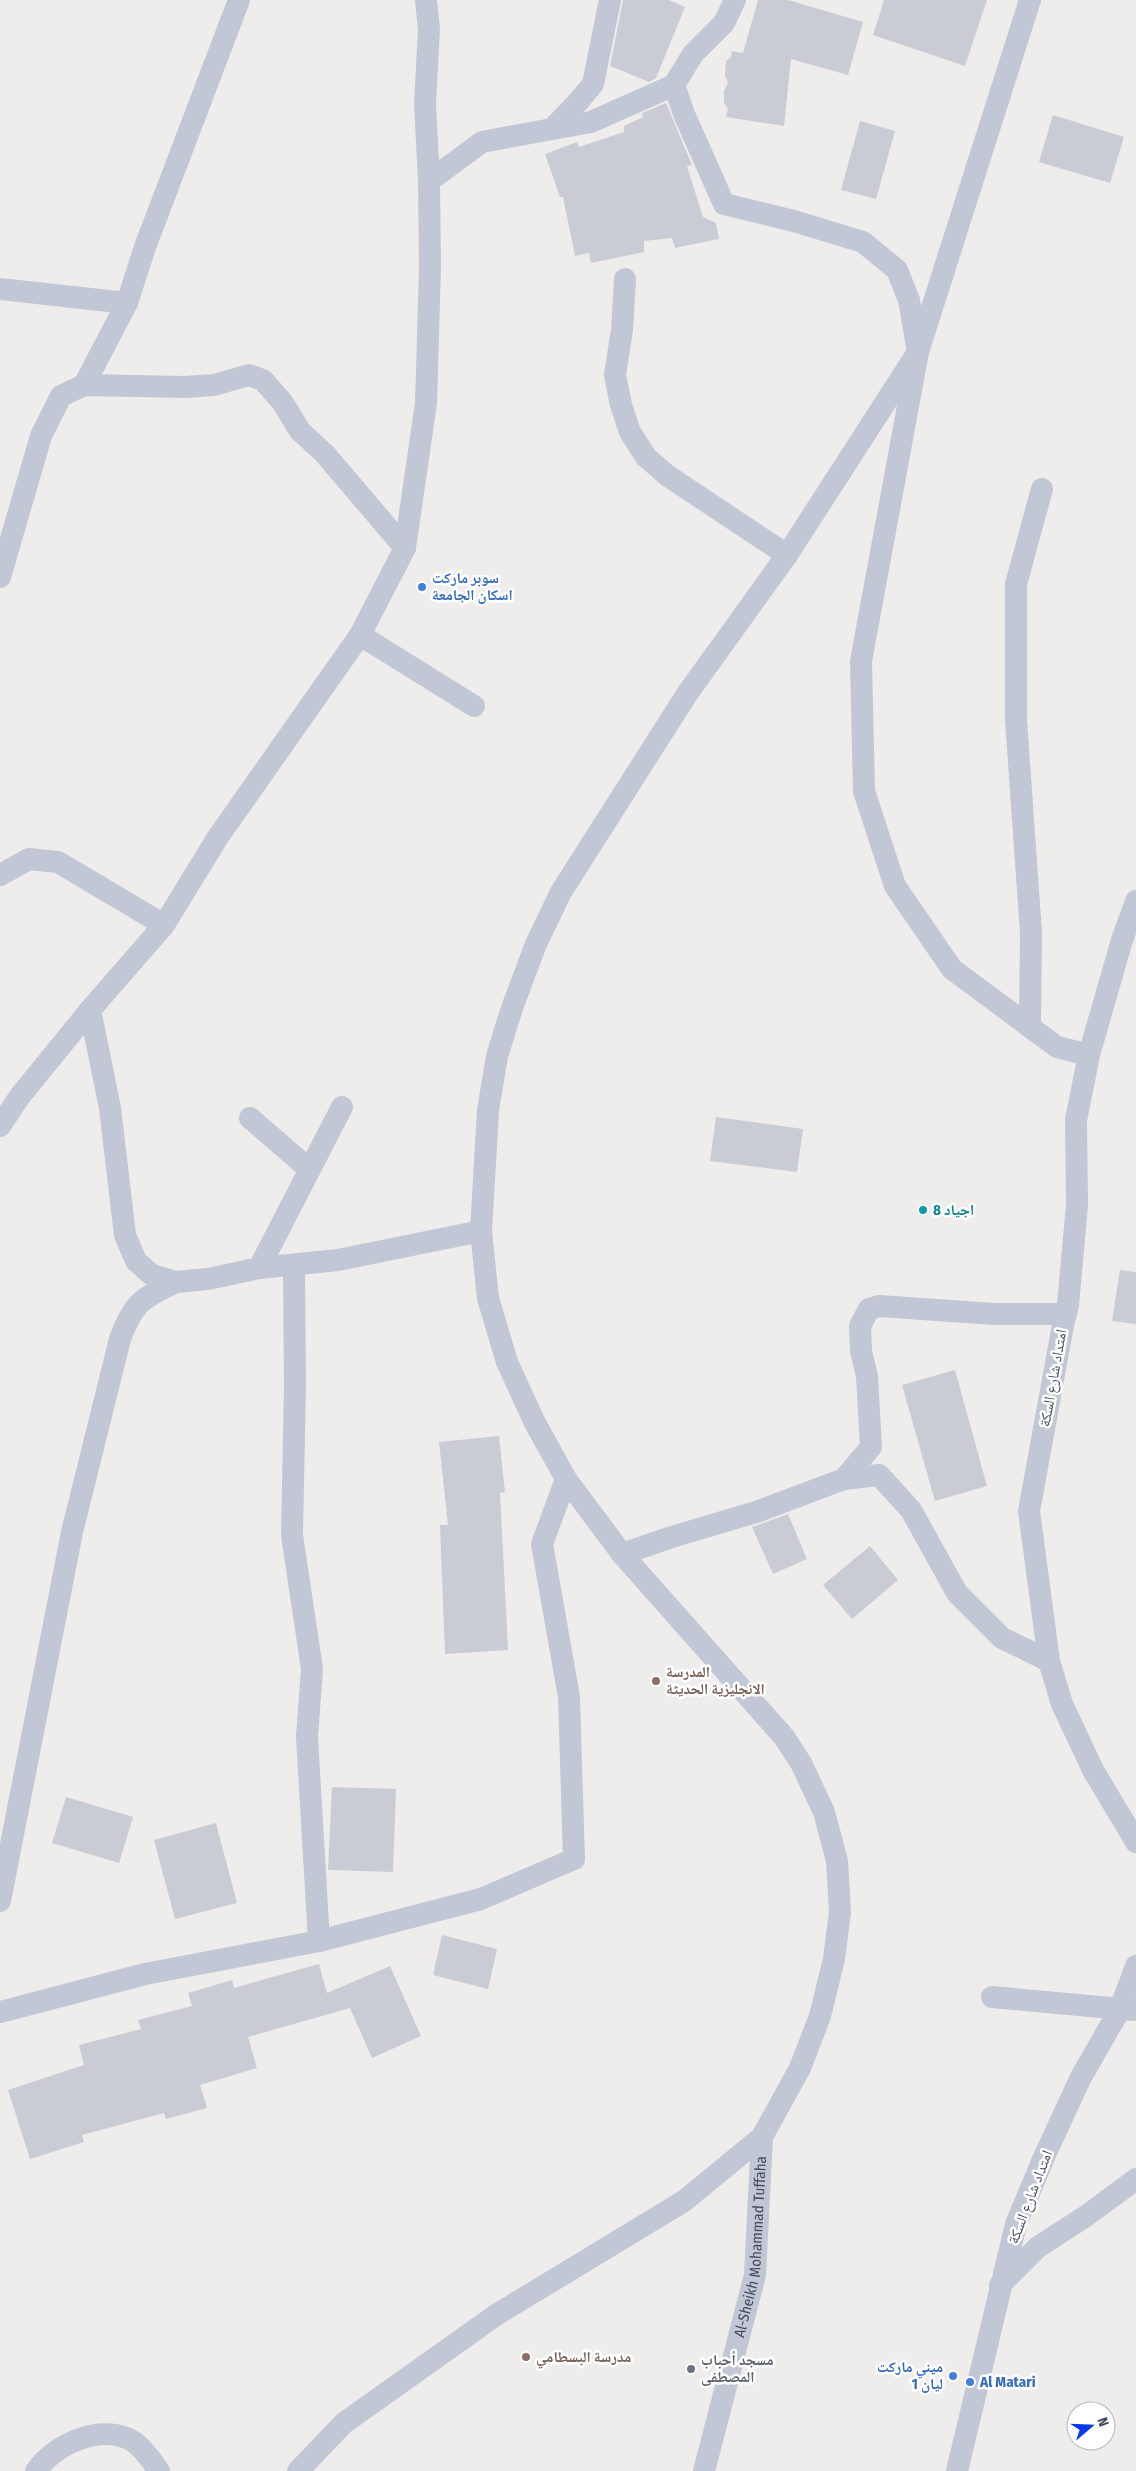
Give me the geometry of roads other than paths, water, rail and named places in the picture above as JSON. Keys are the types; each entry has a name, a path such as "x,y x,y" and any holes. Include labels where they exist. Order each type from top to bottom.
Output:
{"street":[{"path":"84,385 127,303 145,247 239,0"},
{"path":"0,1126 20,1096 90,1010 164,925 218,837 360,635 405,548 426,403 430,268 429,181 425,104 429,29 426,0"},
{"path":"552,129 593,84 610,0"},
{"path":"429,181 482,142 591,122 674,85 693,54 724,23 735,0"},
{"path":"1030,0 918,352 861,661 864,791 895,886 952,969 1057,1047 1089,1055"},
{"path":"298,2471 344,2423 496,2314 684,2201 762,2137 800,2068 820,2016 834,1959 840,1912 840,1887 832,1836 814,1788 784,1738 622,1554 566,1479 534,1422 507,1362 488,1298 480,1231 488,1110 497,1056 512,1008 536,944 561,892 682,703 787,555 918,352 909,300 897,270 863,242 794,221 724,204 684,114 674,85"},
{"path":"625,279 622,330 615,374 621,405 630,432 646,457 668,476 787,555"},
{"path":"0,289 127,303"},
{"path":"0,577 41,436 61,396 84,385 185,387 214,384 249,375 263,380 283,403 300,431 324,453 405,548"},
{"path":"1030,1026 1031,933 1016,720 1016,584 1042,489"},
{"path":"360,635 474,706"},
{"path":"0,875 29,859 58,862 164,925"},
{"name":"امتداد شارع السكة","path":"1136,901 1122,940 1089,1055 1076,1120 1077,1205 1066,1314 1029,1511 1049,1661 1062,1704 1093,1770 1136,1842"},
{"path":"90,1010 110,1108 125,1235 136,1261 152,1275 176,1282"},
{"path":"259,1268 342,1107"},
{"path":"250,1118 309,1169"},
{"path":"0,1901 72,1532 120,1339 129,1314 147,1296 176,1282 259,1268 338,1260 480,1231"},
{"path":"294,1265 295,1385 292,1535 312,1668 306,1737 319,1940"},
{"path":"844,1479 871,1447 867,1376 861,1351 860,1326 869,1309 879,1306 994,1314 1066,1314"},
{"path":"622,1554 759,1511 844,1479 878,1475 912,1510 957,1592 1002,1638 1049,1661"},
{"path":"0,2012 145,1974 319,1940 481,1899 574,1859 569,1697 542,1544 566,1479"},
{"name":"امتداد شارع السكة","path":"957,2471 1016,2224 1044,2156 1081,2077 1128,2010 1136,1966"},
{"path":"992,1998 1128,2010"},
{"name":"Al-Sheikh Mohammad Tuffaha","path":"704,2471 755,2275 762,2137"},
{"path":"1000,2285 1038,2247 1086,2216 1136,2179"},
{"path":"36,2471 53,2452 67,2444 81,2438 114,2434 135,2442 159,2471"}],"place":[{"name":"سوبر ماركت اسكان الجامعة","path":"422,587"},
{"name":"اجياد 8","path":"923,1210"},
{"name":"المدرسة الانجليزية الحديثة","path":"656,1681"},
{"name":"مدرسة البسطامي","path":"526,2357"},
{"name":"مسجد أحباب المصطفى","path":"691,2369"},
{"name":"ميني ماركت ليان 1","path":"953,2376"},
{"name":"Al Matari","path":"970,2382"}]}
